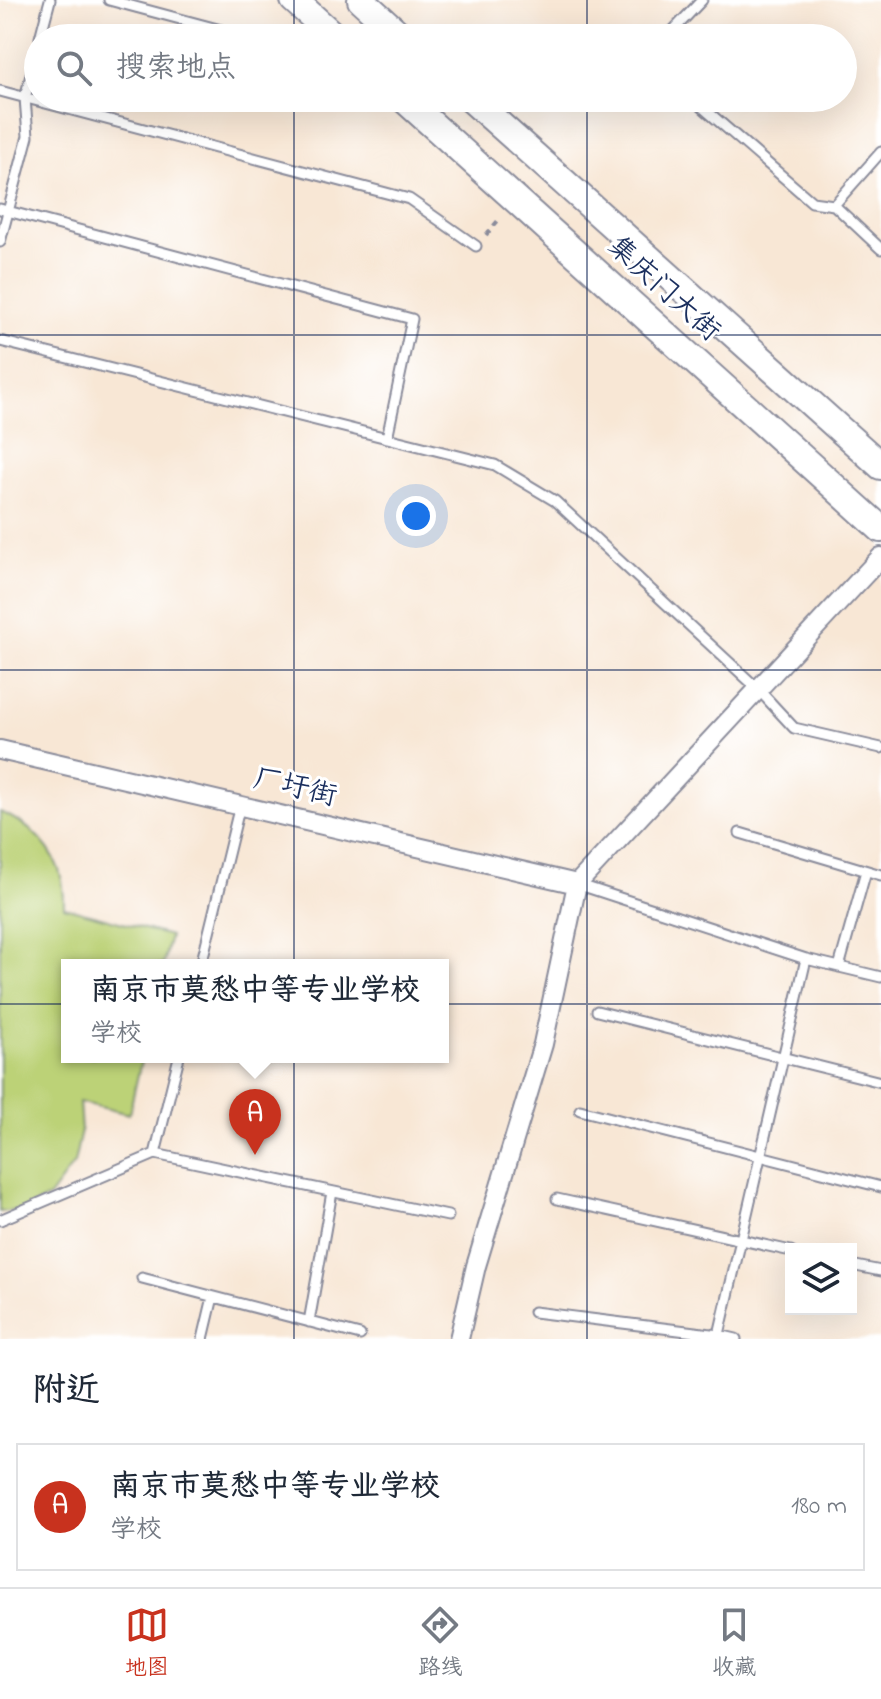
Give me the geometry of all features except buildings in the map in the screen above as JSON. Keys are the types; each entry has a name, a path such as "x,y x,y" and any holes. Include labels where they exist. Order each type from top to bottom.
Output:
{"main road":[{"path":"294,0 321,24"},
{"path":"361,0 388,24"},
{"name":"集庆门大街","path":"419,112 881,529"},
{"name":"集庆门大街","path":"486,112 881,466"}],"street":[{"path":"459,1339 476,1266 543,1044 577,884 881,557"},
{"name":"厂圩街","path":"0,750 577,884"}],"lane":[{"path":"44,24 50,0"},
{"path":"109,0 199,24"},
{"path":"679,24 702,0"},
{"path":"0,91 24,98"},
{"path":"0,242 4,210 28,136 26,112"},
{"path":"78,112 409,199 476,246"},
{"path":"708,112 812,202 834,205 881,249"},
{"path":"834,205 881,152"},
{"path":"4,210 412,319 387,438"},
{"path":"0,341 495,465 555,501 758,689 794,728 881,748"},
{"path":"202,959 240,805"},
{"path":"740,833 881,875"},
{"path":"839,967 866,871"},
{"path":"577,884 806,959 881,977"},
{"path":"718,1337 806,959"},
{"path":"597,1011 881,1082"},
{"path":"155,1154 178,1063"},
{"path":"580,1110 881,1187"},
{"path":"0,1220 155,1154 448,1216"},
{"path":"309,1322 332,1192"},
{"path":"557,1199 785,1250"},
{"path":"857,1266 881,1271"},
{"path":"142,1278 360,1335"},
{"path":"203,1339 213,1297"},
{"path":"534,1312 736,1339"}],"path":[{"path":"476,246 516,200"}],"green space":[{"path":"0,812 22,823 48,848 59,869 64,907 170,936 164,959 61,959 61,1063 141,1063 129,1114 79,1102 81,1131 74,1163 49,1197 23,1210 0,1212"}],"place":[{"name":"南京市莫愁中等专业学校","path":"255,1155"}]}
